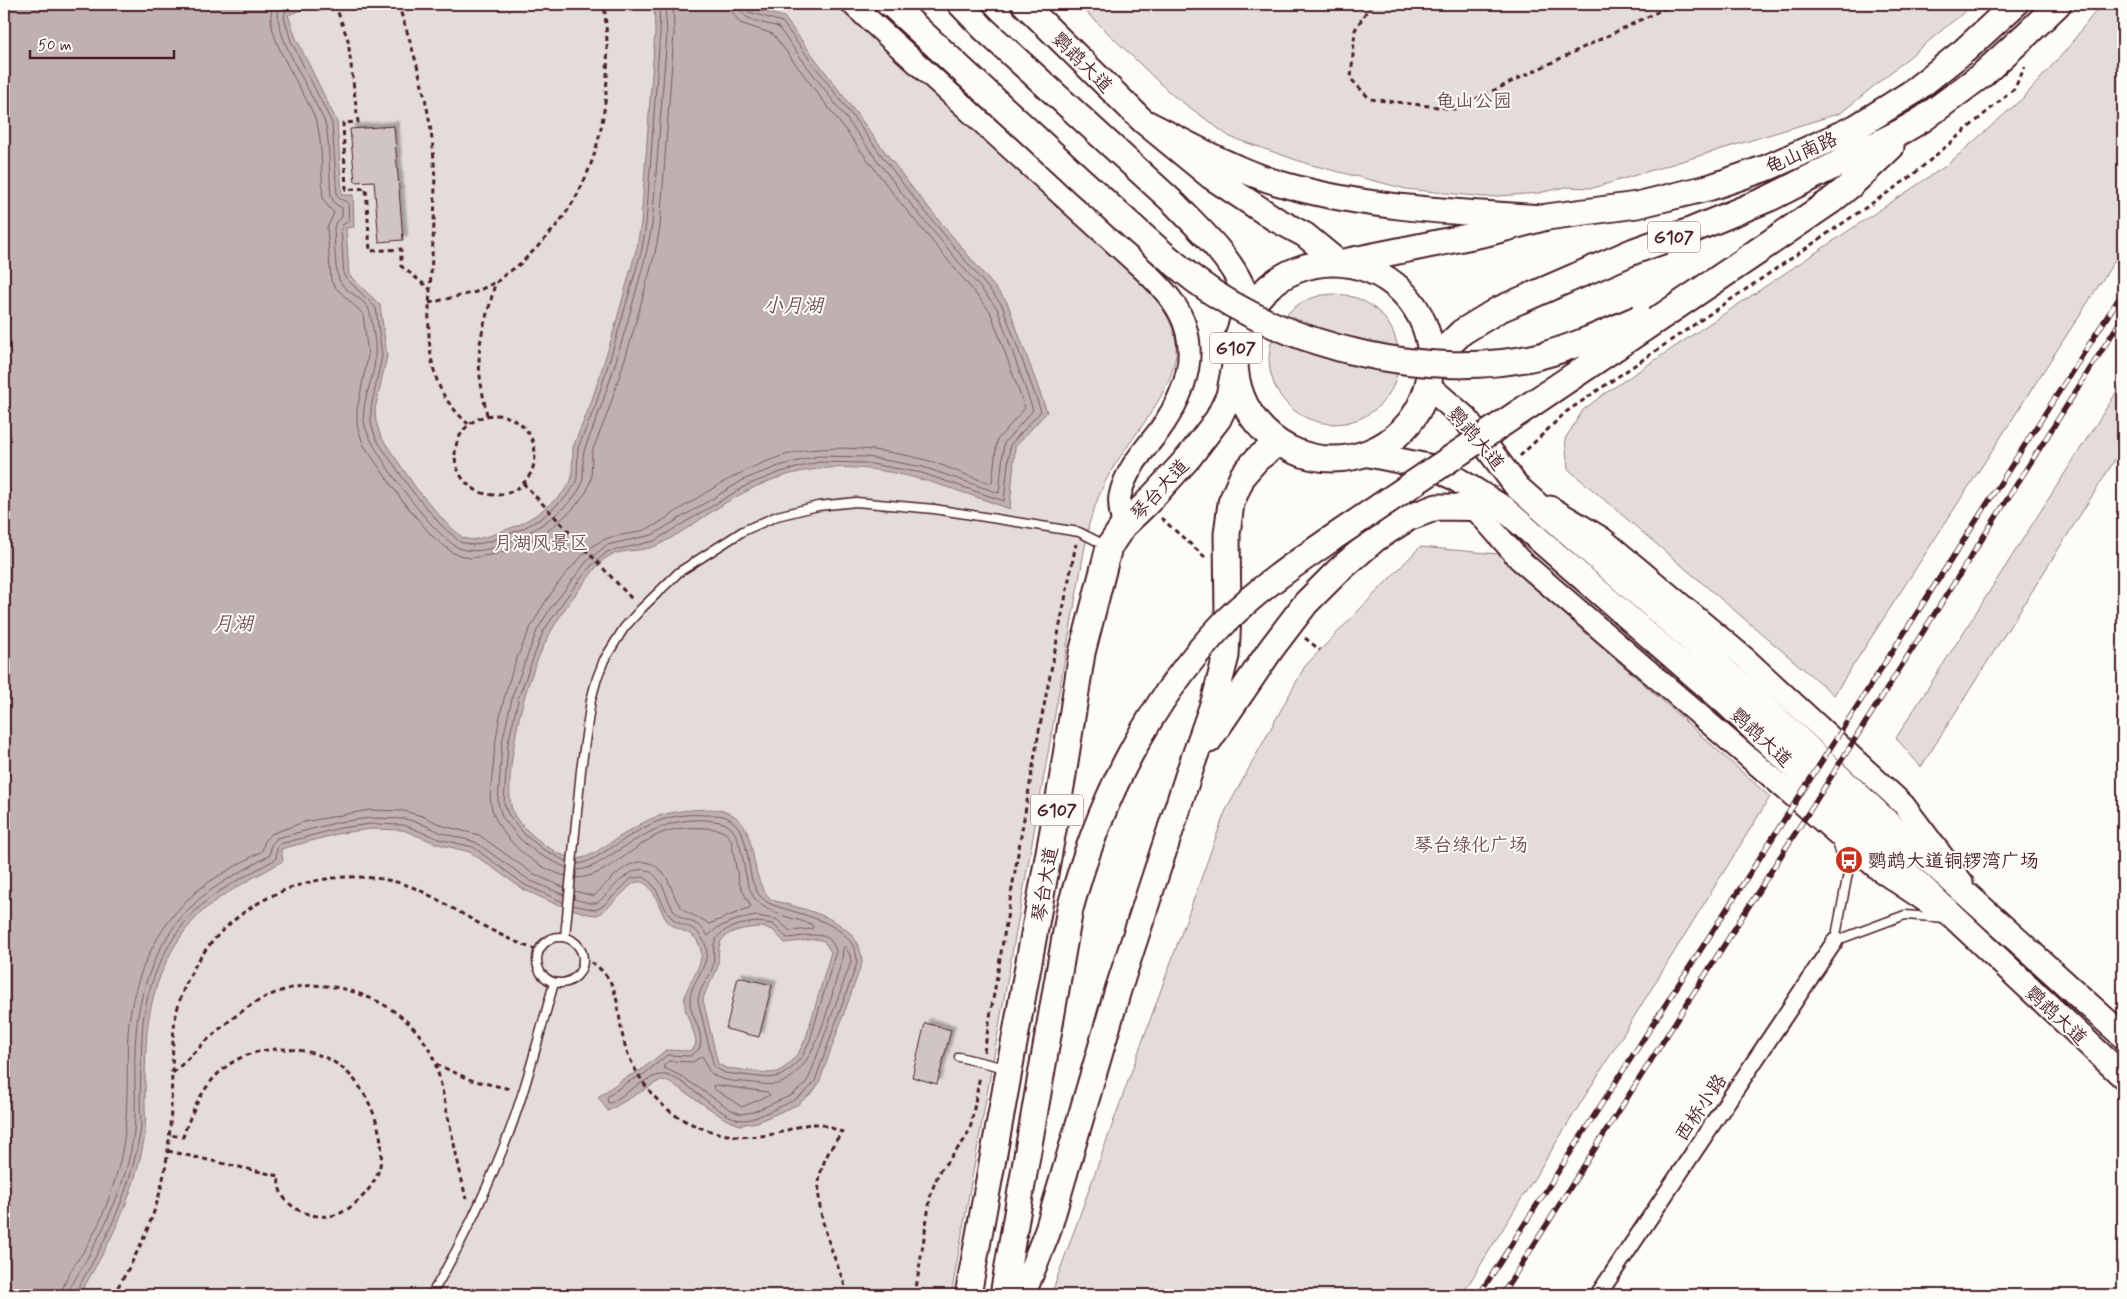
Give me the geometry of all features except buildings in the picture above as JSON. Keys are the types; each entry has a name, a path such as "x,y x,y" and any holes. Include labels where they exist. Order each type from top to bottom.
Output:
{"highway":[{"path":"891,4 1105,202 1197,281 1269,322 1328,345 1374,357 1428,364 1480,365 1539,356 1592,339 1662,307 1760,251"},
{"name":"龟山南路","path":"1547,217 1637,205 1711,187 1770,167 1813,148 1855,128 1911,93 1972,44 2015,4"},
{"name":"G107","path":"1547,217 1487,233 1339,263 1310,266 1284,276 1261,294 1245,318 1237,341 1235,366 1241,397 1257,424 1281,445 1301,455 1323,459 1345,459 1367,454 1388,443 1406,427 1419,408 1430,374 1462,332 1481,318 1634,251 1690,231 1770,198 1923,119 1982,75 2058,4"},
{"path":"1003,1295 1070,909 1081,867 1108,798 1172,686 1227,620 1269,584 1337,535 1760,251 1852,184 1923,119"},
{"name":"G107","path":"1339,263 1368,269 1394,284 1414,306 1427,333 1430,374"},
{"name":"琴台大道","path":"968,1295 1062,781 1082,654 1109,547 1123,526 1189,457 1218,419 1229,396 1235,366"},
{"path":"1022,1295 1047,1233 1118,990 1191,766 1215,699 1226,656 1228,616 1226,554 1231,503 1243,475 1257,459 1278,443 1281,445"},
{"path":"1191,766 1271,649 1306,603 1338,571 1375,539 1408,518 1437,507 1503,508"}],"main road":[{"path":"852,4 1139,266 1162,289 1179,311 1187,331 1189,350 1186,383 1178,401 1138,458 1123,485 1119,498 1123,526"},
{"path":"960,4 984,29 1175,204 1226,261 1242,286 1245,318"},
{"name":"鹦鹉大道","path":"1024,4 1143,121"},
{"path":"1143,121 1230,165 1285,185 1363,201 1438,211 1547,217"},
{"path":"1143,121 1210,176 1275,219 1305,235 1339,263"},
{"name":"鹦鹉大道","path":"1430,374 1517,487 1745,688 1985,912 2123,1036"},
{"name":"鹦鹉大道","path":"1367,454 1440,470 1503,508 1726,703 2123,1076"},
{"path":"1475,509 1519,559 1831,829 1879,870 1968,931"}],"street":[{"name":"西桥小路","path":"1598,1295 1835,941"}],"lane":[{"path":"565,938 572,847 585,735 597,678 604,660 624,628 679,572 743,531 777,516 818,506 856,502 934,509 1079,532 1109,547"},
{"path":"1831,829 1848,874 1835,941"},
{"path":"1835,941 1905,915 1949,918"},
{"path":"565,938 578,944 583,958 583,965 575,978 569,982 554,983 547,979 538,967 539,951 550,940 565,938"},
{"path":"431,1295 454,1256 502,1150 523,1092 554,983"},
{"path":"960,1057 1010,1069"}],"path":[{"path":"335,4 348,40 358,122 343,124 346,190 366,188 370,251 401,249 402,266 430,289"},
{"path":"398,4 420,75 432,139 434,198 429,303 432,352 438,380 448,402 468,424"},
{"path":"429,303 476,292 497,282 535,250 560,222 579,192 596,151 606,96 608,58 604,4"},
{"path":"1371,4 1355,30 1350,79 1370,99 1455,109 1674,4"},
{"path":"487,415 480,384 478,360 482,326 497,282"},
{"path":"487,415 508,416 517,421 531,437 535,458 533,468 523,483 512,491 491,494 471,487 458,471 455,451 459,436 468,424 487,415"},
{"path":"523,483 634,601"},
{"path":"915,1295 923,1234 931,1193 939,1172 966,1138 971,1125 1039,730 1079,532"},
{"path":"113,1295 135,1257 151,1219 164,1176 170,1135 176,1016 180,1000 198,960 208,945 238,916 263,900 312,880 365,876 401,883 428,894 498,934 539,951"},
{"path":"583,958 592,962 612,982 624,1040 637,1071 648,1089 679,1117 702,1128 728,1136 767,1136 814,1124 842,1132 822,1165 818,1191 822,1218 848,1295"},
{"path":"172,1074 217,1030 250,1006 285,989 317,984 336,986 356,992 386,1006 401,1016 423,1039 435,1064 471,1221"},
{"path":"168,1151 278,1176 278,1186 287,1202 299,1211 318,1216 329,1216 349,1209 369,1189 377,1178 381,1166 381,1138 378,1125 359,1084 352,1076 330,1060 302,1051 285,1049 253,1052 229,1064 207,1087 198,1100 184,1136 170,1135"},
{"path":"435,1064 471,1080 523,1092"}],"green space":[{"name":"月湖风景区","path":"4,4 842,4 1146,286 1155,298 1173,329 1176,353 1165,389 1155,407 1111,471 1101,490 1089,524 951,1295 4,1295"},
{"name":"龟山公园","path":"1078,4 1974,4 1841,113 1593,188 1565,187 1539,193 1485,197 1406,189 1308,164 1230,137 1170,93"},
{"path":"2101,4 2123,4 2123,248 1834,695 1568,469 1565,439 1583,410 1604,394 1947,165 2024,97 2066,50"},
{"path":"1334,294 1347,295 1359,299 1380,313 1394,334 1398,346 1398,372 1394,384 1380,405 1359,419 1347,423 1334,424 1321,423 1309,419 1288,405 1274,384 1270,372 1269,359 1270,346 1274,334 1288,313 1309,299 1321,295"},
{"path":"2123,382 2123,447 1921,767 1896,738"},
{"name":"琴台绿化广场","path":"1420,547 1498,554 1770,797 1462,1295 1051,1295 1225,812 1305,666"}],"water":[{"name":"月湖","path":"4,4 310,4 311,6 288,15 296,38 337,122 342,195 353,195 354,227 346,228 349,275 380,305 387,356 375,409 376,422 381,437 416,488 445,522 463,538 472,540 519,525 539,513 560,496 570,483 573,447 591,403 637,247 641,223 655,33 654,4 749,4 751,8 784,17 913,189 1007,302 1047,412 1015,447 1010,509 913,477 881,471 848,468 816,469 783,476 749,490 658,545 647,549 616,553 607,557 593,571 562,613 537,660 525,695 518,724 511,768 510,797 516,818 536,839 565,856 574,858 589,856 657,816 679,811 706,809 725,811 739,820 746,830 750,841 759,879 764,890 772,900 815,913 842,926 853,936 859,948 862,963 819,1083 813,1092 797,1105 757,1122 740,1125 725,1119 670,1082 661,1080 608,1111 598,1097 623,1079 641,1070 666,1050 689,1051 695,1047 695,1036 685,1008 685,997 701,960 700,947 694,937 668,922 649,887 644,883 638,882 631,885 603,912 597,915 588,914 553,903 523,889 470,852 438,844 403,830 371,829 341,833 281,849 283,861 221,897 205,909 179,939 169,956 154,993 147,1032 145,1135 135,1179 111,1237 79,1295 4,1295","holes":["762,927 773,930 785,943 817,939 824,941 831,952 806,1038 799,1052 788,1065 778,1072 768,1073 726,1068 718,1064 703,1000 717,968 720,944 727,935 738,930"]}],"railway":[{"path":"1479,1295 2123,292"},
{"path":"1502,1295 2123,317"}],"place":[{"name":"鹦鹉大道铜锣湾广场","path":"1849,860"}],"water label":[{"name":"小月湖","path":"793,305"}]}
